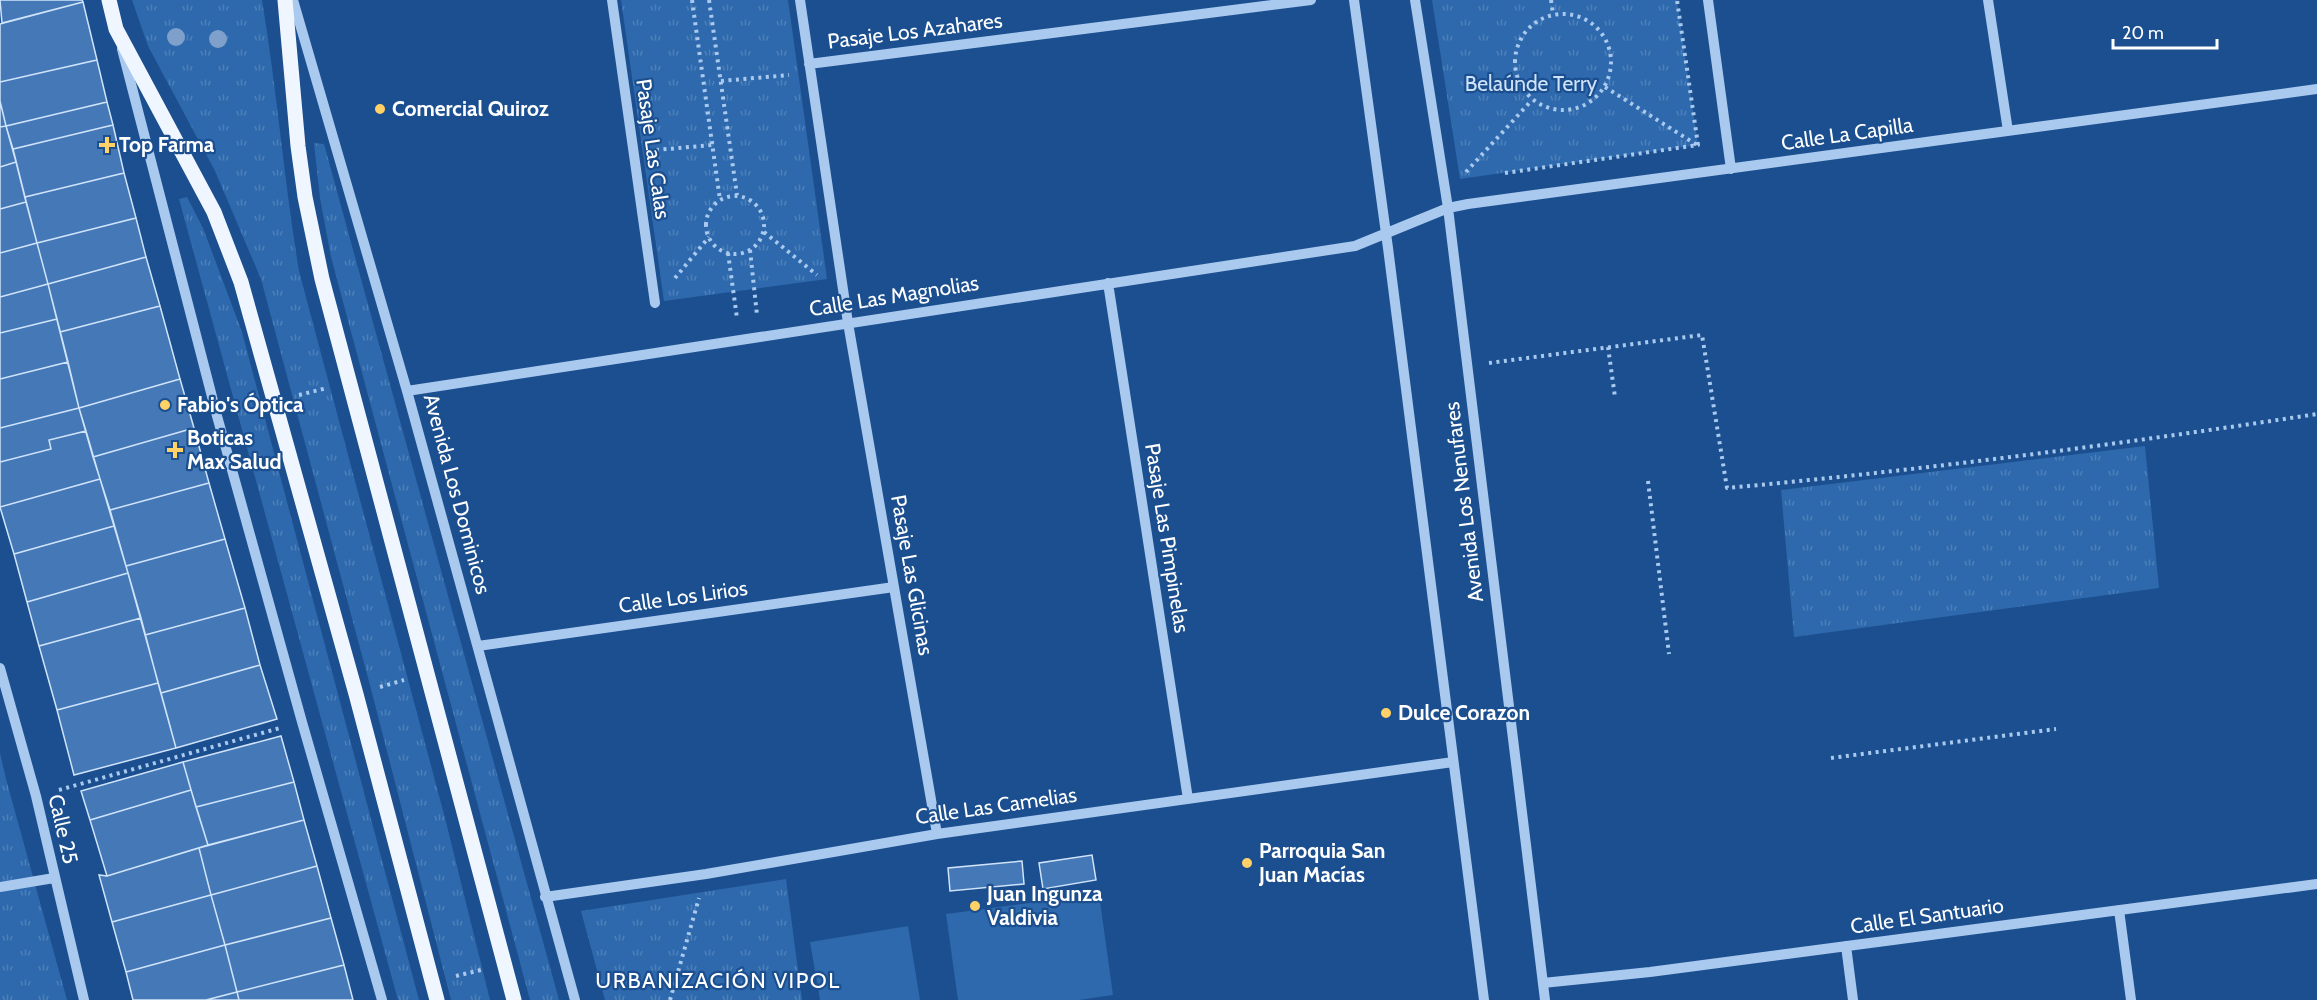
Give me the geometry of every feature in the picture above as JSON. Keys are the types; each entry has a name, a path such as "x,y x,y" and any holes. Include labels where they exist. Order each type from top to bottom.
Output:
{"main road":[{"path":"109,0 116,29 214,212 241,282 356,694 437,1000"},
{"path":"285,0 298,146 305,197 322,279 514,1000"}],"street":[{"name":"Avenida Los Dominicos","path":"293,0 407,391 575,1000"},
{"name":"Pasaje Las Calas","path":"612,0 655,303"},
{"name":"Pasaje Las Glicinas","path":"800,0 848,323 937,834"},
{"name":"Pasaje Los Azahares","path":"810,68 1311,0"},
{"name":"Avenida Los Nenufares","path":"1354,0 1484,1000"},
{"name":"Avenida Los Nenufares","path":"1415,0 1448,207 1545,1000"},
{"path":"1708,0 1731,169"},
{"path":"1988,0 2008,131"},
{"path":"116,29 217,416 382,1000"},
{"name":"Calle La Capilla","path":"1385,232 1448,207 2317,89"},
{"name":"Calle Las Magnolias","path":"407,391 1354,246 1385,232"},
{"name":"Pasaje Las Pimpinelas","path":"1108,283 1188,799"},
{"name":"Calle Los Lirios","path":"478,646 894,587"},
{"name":"Calle 25","path":"0,668 36,796 84,1000"},
{"name":"Calle Las Camelias","path":"545,897 706,874 937,834 1454,762"},
{"path":"0,887 54,878"},
{"name":"Calle El Santuario","path":"1543,983 1650,972 2317,884"},
{"path":"2119,910 2132,1000"},
{"path":"1846,946 1853,1000"}],"path":[{"path":"692,0 720,200"},
{"path":"709,0 737,195"},
{"path":"1551,0 1553,14"},
{"path":"1677,0 1698,145"},
{"path":"1553,14 1581,17 1593,24 1603,34 1609,46 1612,61 1605,87 1590,102 1571,110 1544,107 1532,100 1516,78 1515,51 1521,38 1529,27 1553,14"},
{"path":"721,81 810,68"},
{"path":"1605,87 1698,145"},
{"path":"1448,207 1460,179 1532,100"},
{"path":"1494,174 1698,145"},
{"path":"633,151 712,146"},
{"path":"737,195 745,197 759,207 763,215 764,232 761,239 750,250 736,254 728,253 714,244 709,237 706,220 714,205 720,200 737,195"},
{"path":"764,232 844,297"},
{"path":"655,303 709,237"},
{"path":"750,250 760,337"},
{"path":"728,253 740,339"},
{"path":"1487,363 1701,335 1727,488 1873,475 2128,443 2317,414"},
{"path":"1608,347 1614,397"},
{"path":"292,396 331,387"},
{"path":"1648,481 1669,654"},
{"path":"371,689 408,680"},
{"path":"36,796 283,727"},
{"path":"1832,758 2056,729"},
{"path":"670,1000 706,874"},
{"path":"446,978 482,970"}],"green space":[{"path":"132,0 262,0 299,271 446,822 490,1000 451,1000 371,689 261,279 215,171 148,46"},
{"path":"621,0 788,0 827,279 664,301"},
{"name":"Belaúnde Terry","path":"1432,0 1677,0 1698,145 1460,179"},
{"path":"314,143 324,144 559,1000 530,1000 331,257 320,198"},
{"path":"187,197 203,228 242,332 419,1000 398,1000 179,199"},
{"path":"2145,446 2159,588 1794,637 1781,490"},
{"path":"0,753 6,779 67,1000 0,1000"},
{"path":"786,879 802,1000 605,1000 581,911"},
{"path":"1099,894 1113,995 1079,1000 958,1000 946,914"},
{"path":"908,926 920,1000 820,1000 810,942"}],"building":[{"path":"0,0 82,0 83,2 2,23"},
{"path":"83,2 97,60 0,82 0,24"},
{"path":"97,60 107,102 6,126 0,101 0,82"},
{"path":"0,101 6,126 0,127"},
{"path":"107,102 113,125 13,149 6,126"},
{"path":"113,125 124,173 25,197 13,149"},
{"path":"6,126 16,162 0,167 0,127"},
{"path":"16,162 26,202 0,209 0,167"},
{"path":"124,173 136,218 37,243 25,197"},
{"path":"26,202 37,243 0,253 0,209"},
{"path":"136,218 146,257 48,284 37,243"},
{"path":"37,243 48,284 0,297 0,253"},
{"path":"146,257 160,306 60,332 48,284"},
{"path":"48,284 57,319 0,333 0,297"},
{"path":"160,306 180,379 79,408 60,332"},
{"path":"57,319 68,362 0,379 0,333"},
{"path":"68,362 79,408 0,428 0,379"},
{"path":"180,379 194,428 93,457 79,408"},
{"path":"79,408 86,431 49,440 51,449 0,462 0,428"},
{"path":"194,428 209,483 110,510 93,457"},
{"path":"86,431 100,479 0,507 0,462 51,449 49,440"},
{"path":"100,479 114,526 14,554 0,507"},
{"path":"209,483 225,539 126,566 110,510"},
{"path":"114,526 128,573 27,602 14,554"},
{"path":"225,539 245,608 145,635 126,566"},
{"path":"128,573 141,618 39,646 27,602"},
{"path":"245,608 260,665 161,693 145,635"},
{"path":"141,618 158,683 57,710 39,646"},
{"path":"260,665 277,719 176,748 161,693"},
{"path":"158,683 176,748 74,775 57,710"},
{"path":"281,736 294,782 196,807 183,762"},
{"path":"183,762 191,790 90,820 81,791"},
{"path":"294,782 304,820 208,845 196,807"},
{"path":"191,790 208,845 107,876 90,820"},
{"path":"304,820 317,866 211,895 199,848"},
{"path":"199,848 211,895 112,922 99,875 107,876"},
{"path":"1092,855 1096,880 1043,889 1039,863"},
{"path":"1022,861 1024,884 950,891 948,868"},
{"path":"317,866 331,918 225,945 211,895"},
{"path":"211,895 225,945 126,972 112,922"},
{"path":"331,918 344,965 237,992 225,945"},
{"path":"225,945 237,992 206,1000 133,1000 126,972"},
{"path":"344,965 353,1000 239,1000 237,992"},
{"path":"237,992 239,1000 206,1000"}],"place":[{"name":"Comercial Quiroz","path":"380,109"},
{"name":"Top Farma","path":"107,145"},
{"name":"Fabio's Óptica","path":"165,405"},
{"name":"Boticas Max Salud","path":"175,450"},
{"name":"Dulce Corazon","path":"1386,713"},
{"name":"Parroquia San Juan Macías","path":"1247,863"},
{"name":"Juan Ingunza Valdivia","path":"975,906"}],"district":[{"name":"URBANIZACIÓN VIPOL","path":"718,980"}]}
